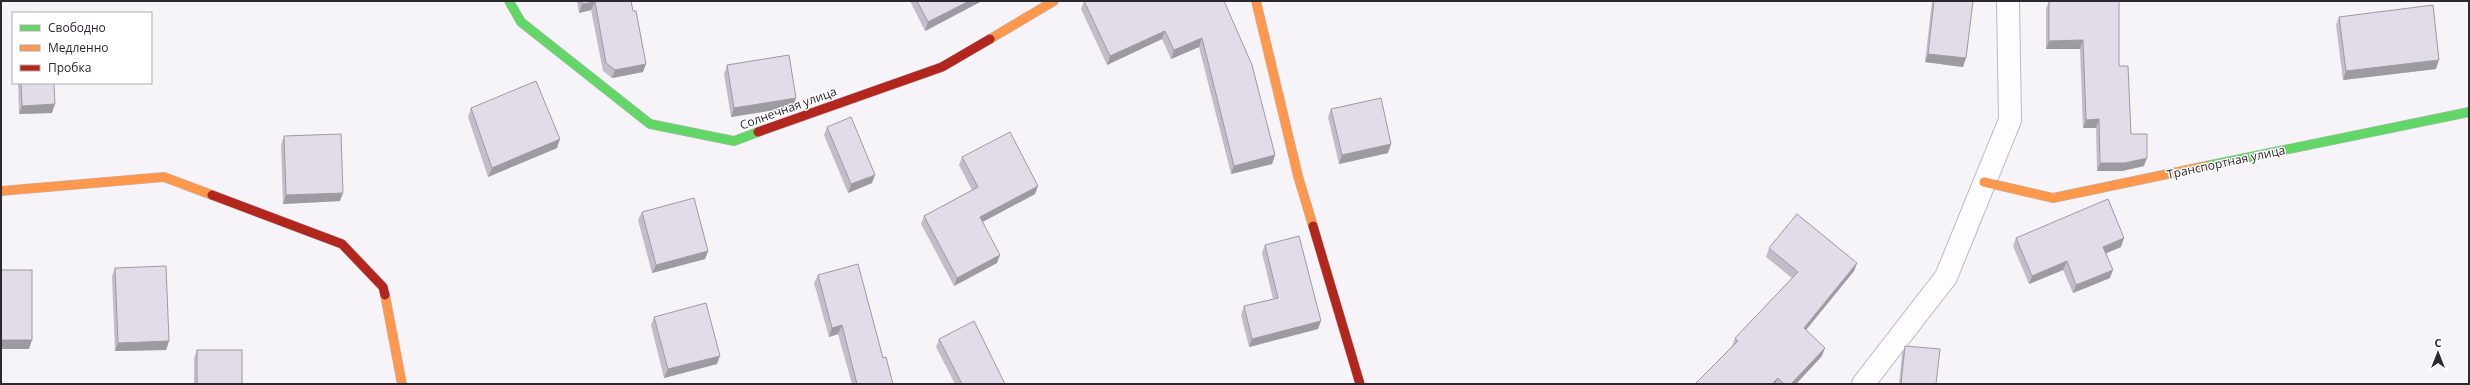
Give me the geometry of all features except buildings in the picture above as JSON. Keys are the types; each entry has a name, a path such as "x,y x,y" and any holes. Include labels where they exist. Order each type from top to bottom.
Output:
{"street":[{"name":"Солнечная улица","path":"509,1 521,22 650,124 734,140 942,67 1054,1"},
{"path":"1256,1 1298,176 1360,384"},
{"path":"1863,384 1946,277 2010,120 2008,1"},
{"name":"Транспортная улица","path":"1984,182 2053,198 2469,112"},
{"path":"1,191 164,177 342,244 383,287 402,384"}],"traffic: fast":[{"path":"509,1 521,22 650,124 734,141 758,132"},
{"path":"2206,166 2469,112"}],"traffic: slow":[{"path":"990,39 1054,1"},
{"path":"1256,1 1298,176 1313,226"},
{"path":"1984,182 2053,198 2206,166"},
{"path":"1,191 164,177 212,195"},
{"path":"385,295 402,384"}],"traffic: jam":[{"path":"758,132 942,67 990,39"},
{"path":"212,195 342,244 383,287 385,295"},
{"path":"1313,226 1360,384"}]}
